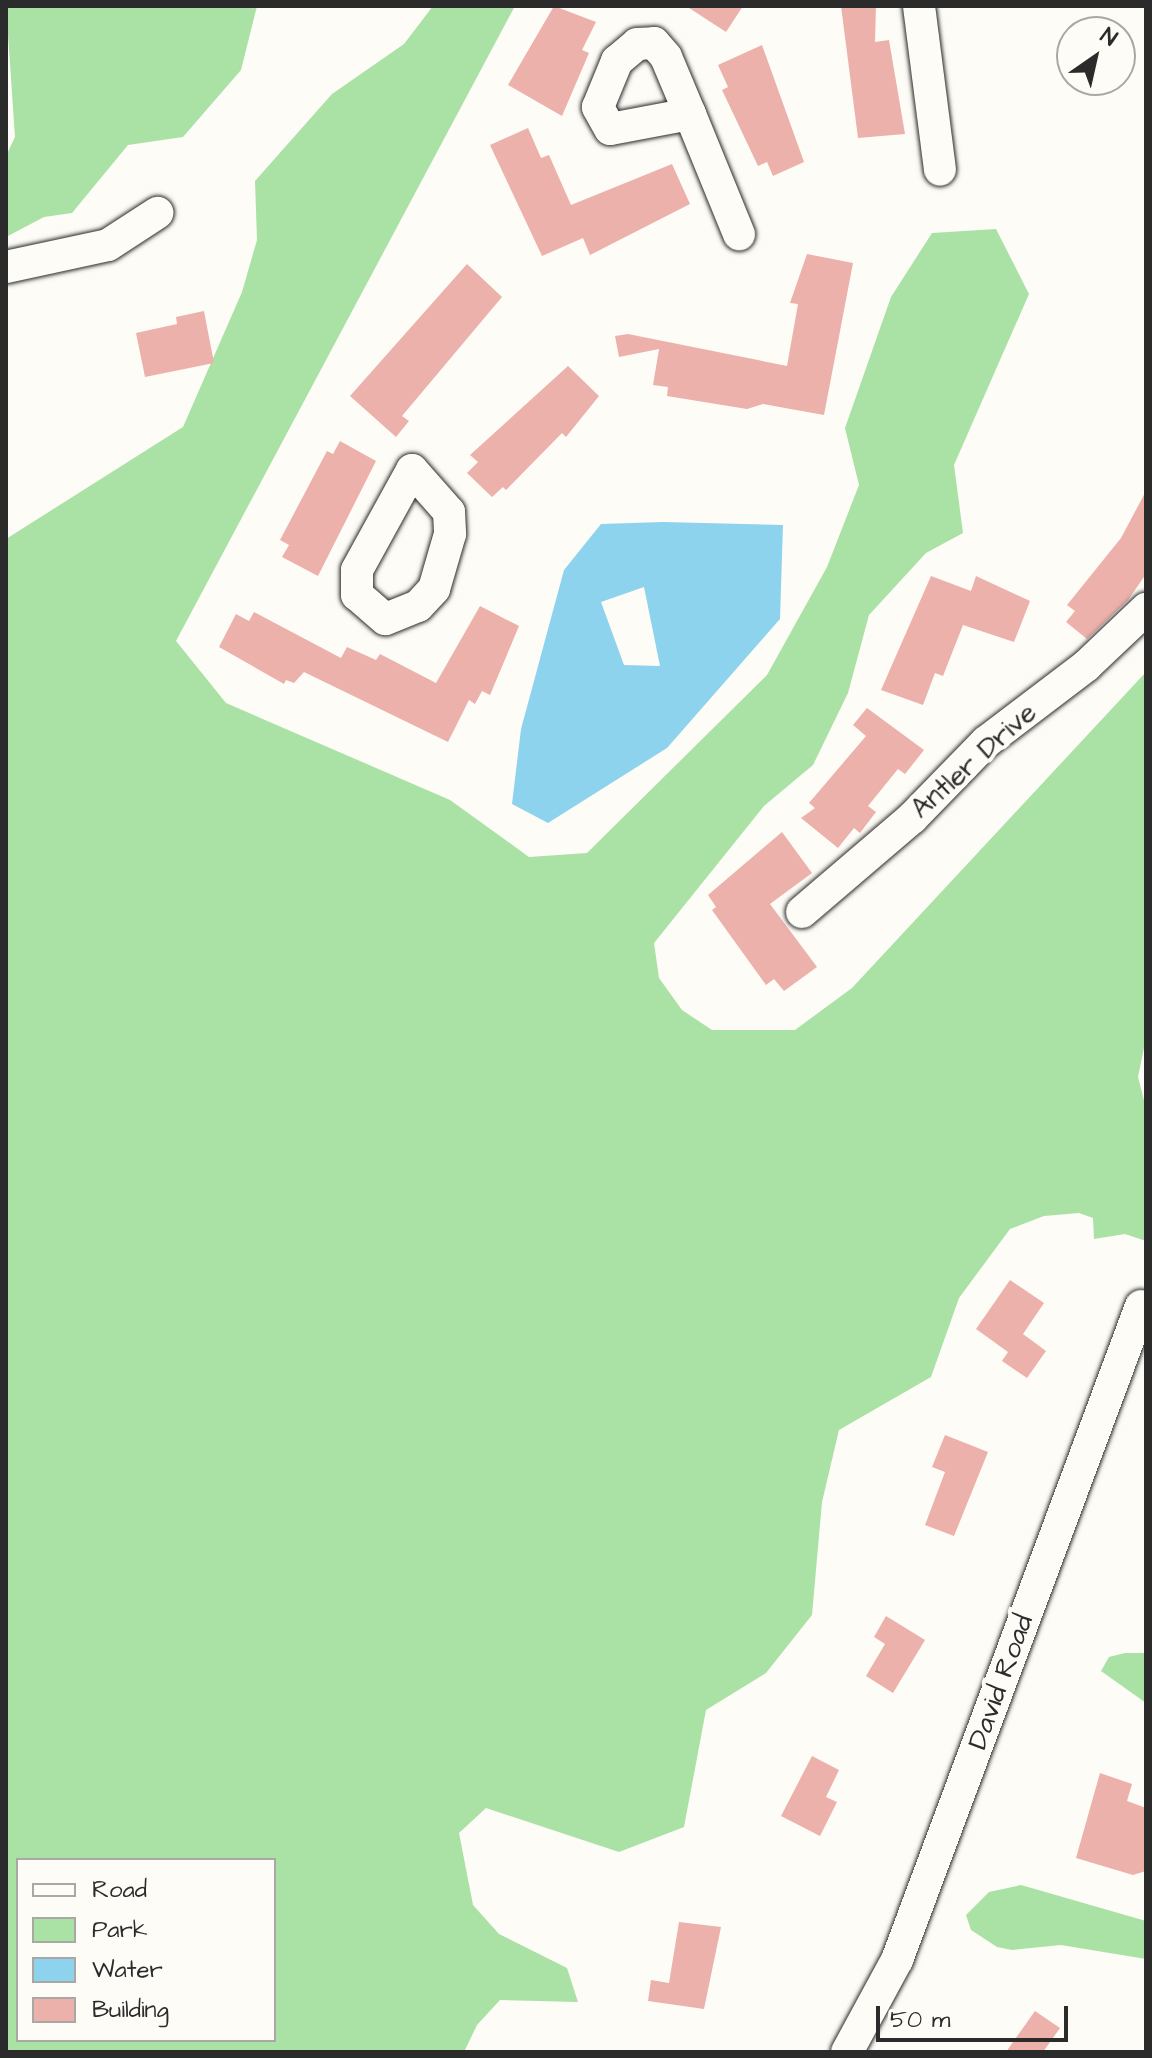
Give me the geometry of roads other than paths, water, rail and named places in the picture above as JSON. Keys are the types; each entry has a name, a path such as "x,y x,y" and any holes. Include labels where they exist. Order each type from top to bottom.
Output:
{"street":[{"path":"919,6 940,170"},
{"path":"690,114 739,234"},
{"path":"6,267 108,245 157,213"},
{"name":"Antler Drive","path":"802,912 912,818 986,742 1086,666 1146,609"},
{"name":"David Road","path":"847,2052 897,1960 1141,1306"}],"water":[{"path":"601,524 783,525 780,619 667,748 548,823 512,804 521,729 564,570","holes":["644,587 660,666 624,665 601,602"]}]}
